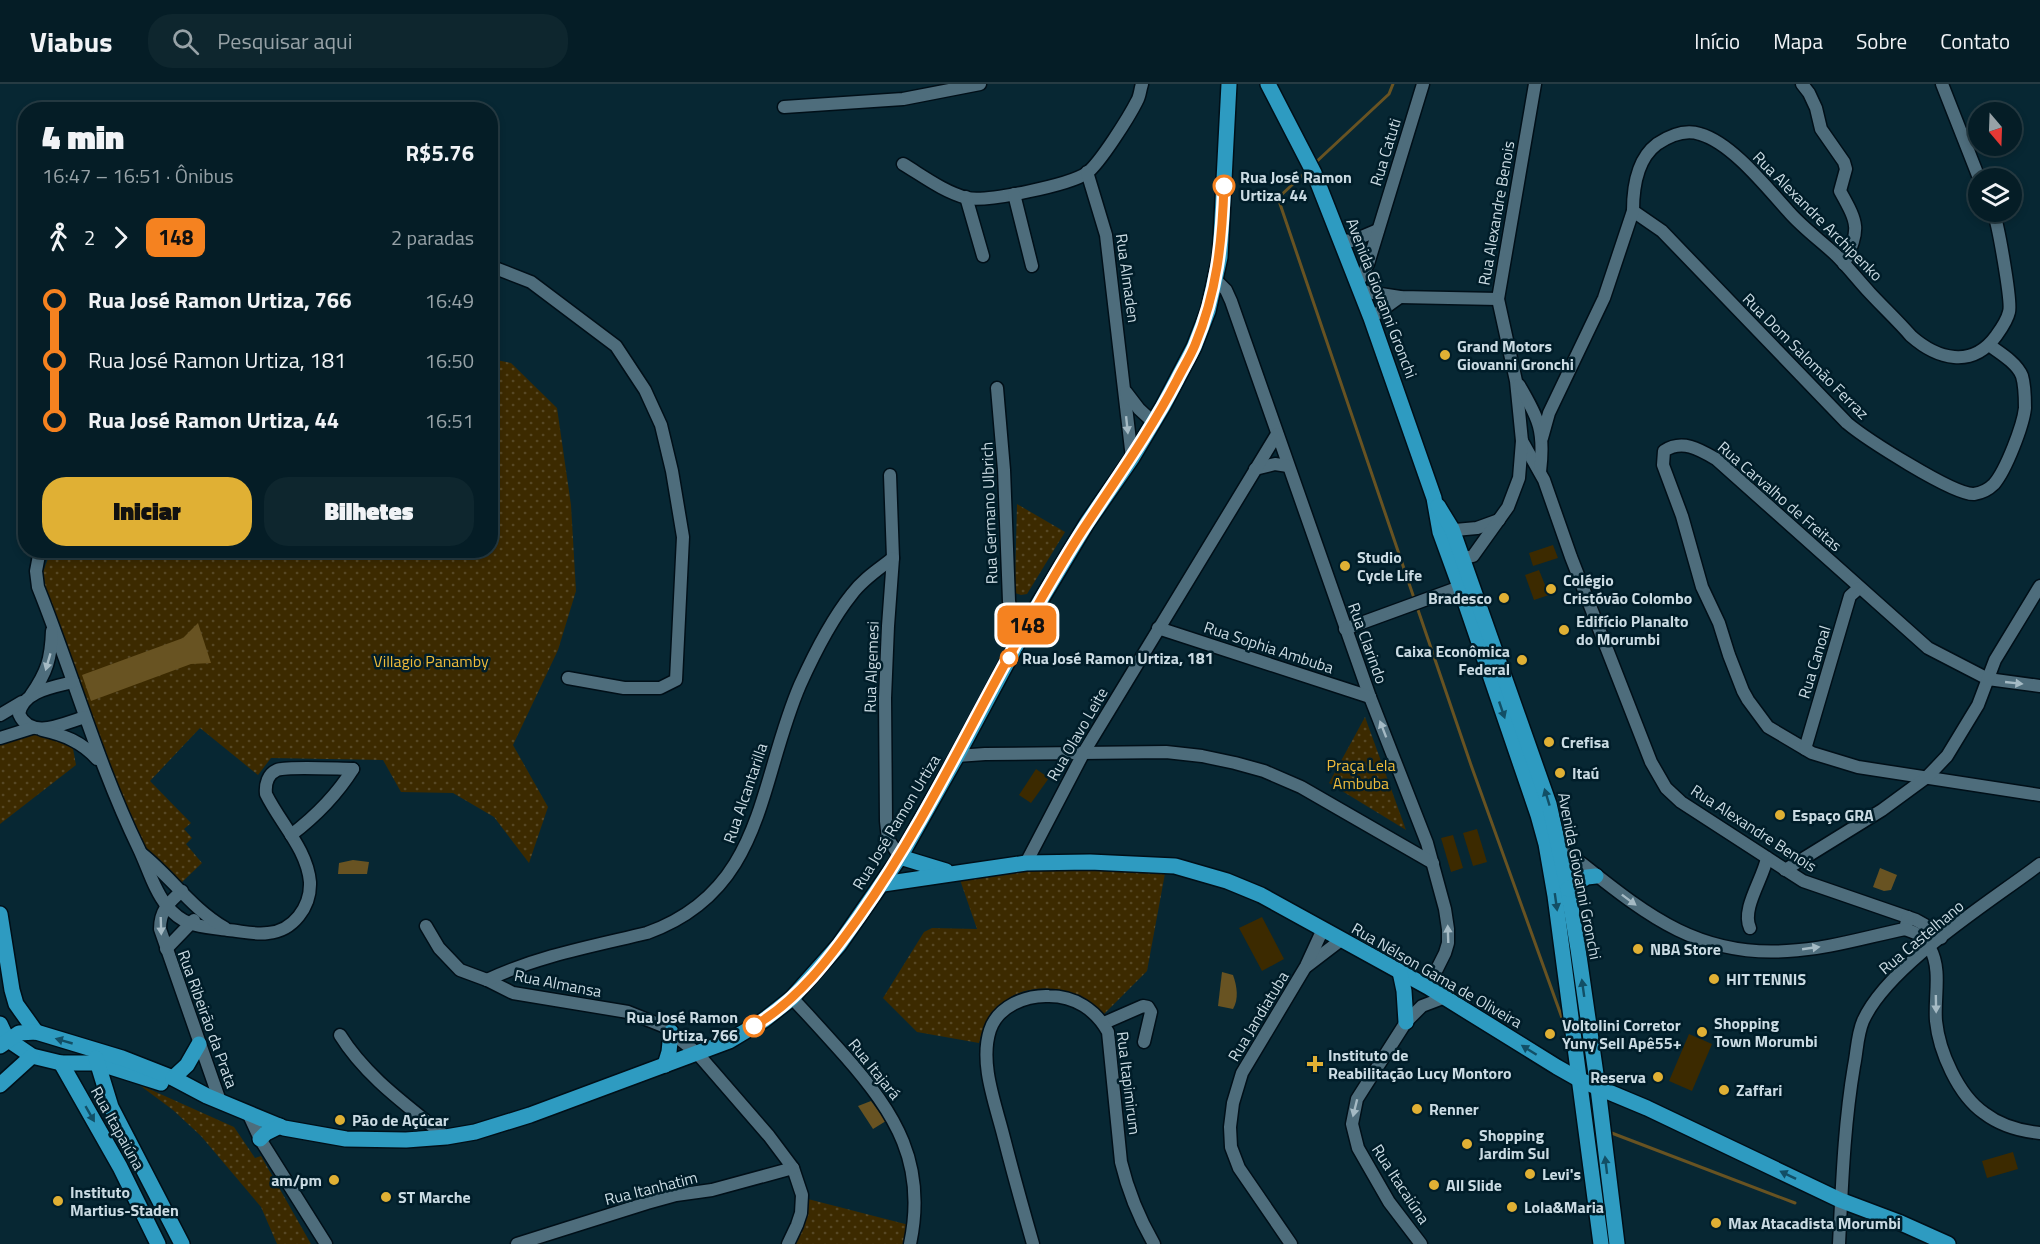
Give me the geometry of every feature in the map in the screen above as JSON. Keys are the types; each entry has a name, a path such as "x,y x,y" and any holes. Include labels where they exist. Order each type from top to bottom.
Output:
{"main road":[{"name":"Rua José Ramon Urtiza","path":"36,1032 96,1056 173,1078 280,1126 346,1139 406,1140 446,1137 504,1124 665,1065 735,1038 764,1020 792,998 839,945 900,857 1021,636 1087,523 1132,458 1194,347 1208,311 1216,280 1222,228 1229,84"},
{"name":"Avenida Giovanni Gronchi","path":"1268,84 1314,173 1341,240 1434,498 1538,769 1549,804 1584,1122 1601,1244"},
{"name":"Avenida Giovanni Gronchi","path":"1456,557 1460,586 1530,791 1568,889 1598,1088 1617,1244"},
{"name":"Rua Nélson Gama de Oliveira","path":"900,857 951,873"},
{"name":"Rua Nélson Gama de Oliveira","path":"883,884 1026,863 1153,864 1175,866 1227,881 1261,895 1428,987 1580,1080 1638,1104 1840,1200 1948,1244"},
{"path":"1568,889 1587,878 1596,876"},
{"path":"0,914 16,1004 36,1032"},
{"path":"1400,972 1406,1022"},
{"path":"0,1024 4,1043"},
{"path":"4,1043 20,1033 36,1032"},
{"path":"665,1065 671,1032"},
{"path":"1,1080 32,1056 4,1043"},
{"path":"173,1078 187,1065 199,1044"},
{"name":"Rua José Ramon Urtiza","path":"32,1056 61,1063 96,1056 123,1072 214,1098"},
{"name":"Rua Itapaiúna","path":"96,1056 114,1114 182,1244"},
{"name":"Rua Itapaiúna","path":"61,1063 120,1167 158,1244"},
{"path":"106,1092 113,1080 123,1072"},
{"path":"1584,1122 1600,1112 1619,1105 1638,1104"},
{"path":"260,1139 280,1126"},
{"path":"120,1167 126,1155 135,1153"}],"street":[{"path":"784,107 903,99 980,84"},
{"path":"903,164 947,190 982,200 1068,181 1087,172 1107,147 1138,100 1142,84"},
{"name":"Rua Catuti","path":"1359,287 1423,84"},
{"name":"Rua Alexandre Benois","path":"1535,84 1498,299 1516,381 1522,441 1537,467 1639,734 1659,778 1681,802 1811,885 1906,923 1924,923 1941,938"},
{"path":"1802,84 1816,108 1821,129 1844,162 1846,169 1840,191 1856,225 1855,237 1844,264"},
{"path":"1942,84 1975,168"},
{"name":"Rua Alexandre Archipenko","path":"1542,438 1549,413 1604,298 1633,211 1636,180 1644,160 1654,147 1671,136 1686,133 1700,134 1716,141 1756,174 1790,213 1844,264 1911,336 1933,352 1957,357 1968,356 1976,354 1989,345"},
{"name":"Rua Almaden","path":"1087,172 1106,235 1132,458"},
{"path":"1014,194 1032,266"},
{"path":"966,197 983,256"},
{"name":"Rua Dom Salomão Ferraz","path":"1633,211 1662,231 1847,423 1869,440 1895,455 1952,487 1972,494 1987,489 2001,474 2021,426 2025,408 2021,374 1989,345"},
{"path":"1989,345 2007,320 2010,306 1997,222"},
{"path":"1341,240 1352,241 1378,230"},
{"path":"498,269 531,282 616,346 645,390 661,425 672,471 683,537 676,680 660,688 624,688 568,678"},
{"name":"Rua Clarindo","path":"1216,280 1226,290 1231,301 1370,697 1433,863 1445,909 1448,944 1428,987"},
{"path":"1359,287 1400,297 1498,299"},
{"path":"1371,318 1400,297"},
{"name":"Rua Alexandre Benois","path":"1516,381 1535,412 1542,438 1542,451 1537,467"},
{"name":"Rua Alexandre Archipenko","path":"1521,426 1562,386"},
{"name":"Rua Germano Ulbrich","path":"997,387 1004,470 1009,601 1011,613 1021,636"},
{"path":"1126,391 1139,409 1153,422"},
{"name":"Rua Olavo Leite","path":"1026,863 1084,752 1277,434"},
{"path":"1456,557 1473,556 1479,551 1508,507 1519,478 1522,441"},
{"name":"Rua Carvalho de Freitas","path":"2040,686 1988,679 1928,648 1716,459 1701,450 1684,446 1671,447 1664,451 1663,465 1682,516 1702,588 1719,623 1743,691 1768,727 1804,749 1858,767 2040,795"},
{"path":"1255,469 1275,464 1288,466"},
{"path":"1519,478 1537,467"},
{"name":"Rua Algemesi","path":"890,475 893,558 885,698 886,822 888,839 900,857"},
{"path":"1446,530 1477,528 1500,519"},
{"path":"38,558 36,571 38,587 104,769 153,883 166,905 190,925 251,934 271,933 283,929 303,911 309,898 310,884 307,866 266,794 269,777 281,768 353,769 330,801 314,818 291,835"},
{"name":"Rua Alcantarilla","path":"487,980 514,967 547,956 663,928 712,894 729,875 749,841 799,687 827,630 852,593 893,558"},
{"path":"1346,628 1460,586"},
{"path":"1785,870 1882,810 1927,777 1947,756 1978,705 1995,660 2040,586"},
{"name":"Rua Canoal","path":"1804,749 1850,596 1859,588"},
{"path":"53,624 49,663 19,714 24,724 65,736 88,749 104,769"},
{"name":"Rua Sophia Ambuba","path":"1158,628 1370,697"},
{"path":"73,682 45,690 1,714 5,735 85,717"},
{"path":"957,756 1084,752 1183,753 1217,759 1264,771 1301,787 1433,863"},
{"path":"1553,847 1658,920 1693,938 1742,950 1789,951 1849,942 1906,923 1930,946 1936,964 1935,998 1938,1037 1953,1074 1983,1113 2004,1125 2022,1131 2040,1133"},
{"path":"141,853 202,911 228,930"},
{"path":"1750,928 1747,921 1748,910 1767,858"},
{"name":"Rua Castelhano","path":"1839,1244 1840,1200 1849,1100 1863,1023 1874,1002 1891,982 1930,946 2040,864"},
{"path":"166,905 182,891"},
{"name":"Rua Ribeirão da Prata","path":"166,905 160,922 161,936 199,1044 214,1098"},
{"name":"Rua Ribeirão da Prata","path":"166,949 202,911"},
{"name":"Rua Almansa","path":"426,926 439,948 460,970 513,993 628,1012 663,1026 697,1053 769,1136 793,1168 802,1195 801,1213 788,1244"},
{"name":"Rua Jandiatuba","path":"1291,1244 1239,1168 1231,1147 1230,1127 1233,1103 1242,1073 1306,966 1323,929"},
{"name":"Rua Jandiatuba","path":"1306,966 1341,940"},
{"name":"Rua Itapimirum","path":"1033,1244 989,1078 987,1048 990,1029 997,1017 1018,1001 1045,996 1071,999 1104,1023 1108,1032 1121,1162 1126,1181 1154,1244"},
{"name":"Rua Itajará","path":"792,998 875,1091 900,1134 910,1159 916,1203 910,1244"},
{"name":"Rua Itacaiúna","path":"1421,1244 1389,1202 1358,1148 1352,1124 1357,1099 1406,1022 1422,1006 1443,998"},
{"path":"1104,1023 1134,1009 1148,1007 1151,1012 1144,1042"},
{"path":"340,1035 352,1055 373,1077 446,1137"},
{"path":"248,1113 260,1139 327,1244"},
{"name":"Rua Itanhatim","path":"517,1244 676,1195 712,1190 793,1168"}],"green space":[{"name":"Villagio Panamby","path":"498,360 511,363 557,408 571,505 576,591 558,650 513,745 548,807 529,863 494,817 453,793 401,792 383,760 271,758 258,775 200,728 150,781 191,823 184,829 192,838 186,844 202,863 180,884 143,849 108,766 41,577 48,558 498,558"},
{"path":"1017,504 1065,532 1027,594 1021,595 1015,593"},
{"path":"1553,545 1558,558 1533,566 1529,553"},
{"path":"1539,570 1549,595 1534,600 1525,575"},
{"name":"Praça Lela Ambuba","path":"1365,717 1406,830 1329,783"},
{"path":"32,731 72,743 76,765 0,824 0,742"},
{"path":"1036,769 1049,778 1031,803 1019,795"},
{"path":"1477,829 1487,862 1473,866 1463,833"},
{"path":"1453,835 1463,868 1451,872 1441,838"},
{"path":"1014,868 1166,868 1147,971 1103,1015 1085,1000 1070,992 1035,989 1021,992 999,1006 990,1016 979,1043 917,1032 883,998 924,932 932,928 977,929 958,874"},
{"path":"1262,917 1284,959 1262,971 1239,928"},
{"path":"1689,1034 1712,1044 1692,1091 1669,1081"},
{"path":"138,1084 234,1127 255,1158 261,1156 311,1244 277,1244 261,1207 201,1136 173,1110"},
{"path":"2013,1152 2018,1169 1987,1178 1982,1161"},
{"path":"804,1198 909,1225 903,1244 784,1244"}],"shaded area":[{"path":"198,623 211,663 191,664 91,701 82,675 183,638"},
{"path":"353,860 369,862 367,874 338,874 339,863"},
{"path":"1880,868 1897,875 1891,890 1884,891 1873,887"},
{"path":"1222,972 1233,975 1237,997 1233,1009 1218,1006"},
{"path":"871,1101 886,1121 873,1129 858,1106"}],"waterway":[{"path":"1315,163 1389,94 1393,84"},
{"path":"1308,170 1278,198 1415,601"},
{"path":"1417,607 1566,1029"},
{"path":"1587,1088 1593,1105"},
{"path":"1609,1132 1795,1203"}],"bus line":[{"name":"148","path":"754,1026 792,998 814,975 883,884 957,756 1039,603 1087,523 1132,458 1163,406 1194,347 1208,311 1220,257 1224,186"}],"place":[{"name":"Rua José Ramon Urtiza, 44","path":"1224,186"},
{"name":"Grand Motors Giovanni Gronchi","path":"1445,355"},
{"name":"Studio Cycle Life","path":"1345,566"},
{"name":"Colégio Cristóvão Colombo","path":"1551,589"},
{"name":"Bradesco","path":"1504,598"},
{"name":"Edifício Planalto do Morumbi","path":"1564,630"},
{"name":"Rua José Ramon Urtiza, 181","path":"1009,658"},
{"name":"Caixa Econômica Federal","path":"1522,660"},
{"name":"Crefisa","path":"1549,742"},
{"name":"Itaú","path":"1560,773"},
{"name":"Espaço GRA","path":"1780,815"},
{"name":"NBA Store","path":"1638,949"},
{"name":"HIT TENNIS","path":"1714,979"},
{"name":"Rua José Ramon Urtiza, 766","path":"754,1026"},
{"name":"Shopping Town Morumbi","path":"1702,1032"},
{"name":"Voltolini Corretor Yuny Sell Apê55+","path":"1550,1034"},
{"name":"Instituto de Reabilitação Lucy Montoro","path":"1315,1064"},
{"name":"Reserva","path":"1658,1077"},
{"name":"Zaffari","path":"1724,1090"},
{"name":"Renner","path":"1417,1109"},
{"name":"Pão de Açúcar","path":"340,1120"},
{"name":"Shopping Jardim Sul","path":"1467,1144"},
{"name":"Levi's","path":"1530,1174"},
{"name":"am/pm","path":"334,1180"},
{"name":"All Slide","path":"1434,1185"},
{"name":"ST Marche","path":"386,1197"},
{"name":"Instituto Martius-Staden","path":"58,1201"},
{"name":"Lola&Maria","path":"1512,1207"},
{"name":"Max Atacadista Morumbi","path":"1716,1223"}]}
